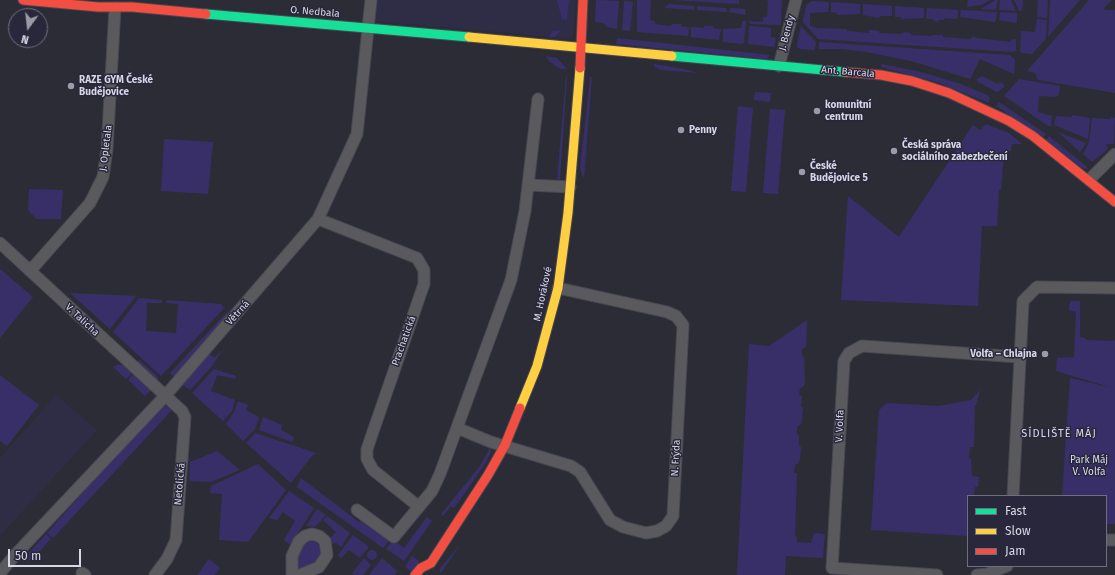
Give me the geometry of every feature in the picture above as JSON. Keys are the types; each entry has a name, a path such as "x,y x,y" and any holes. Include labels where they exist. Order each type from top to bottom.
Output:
{"street":[{"name":"O. Nedbala","path":"23,0 115,4 132,7 581,47"},
{"name":"Větrná","path":"0,573 15,555 165,396 318,219 357,134 371,0"},
{"name":"M. Horákové","path":"428,575 429,565 477,493 505,445 537,366 558,288 570,187 581,47 583,0"},
{"name":"J. Bendy","path":"779,66 796,0"},
{"name":"J. Opletala","path":"30,271 90,203 102,177 107,149 115,4"},
{"name":"Ant. Barcala","path":"581,47 881,75 912,81 949,93 988,109 1015,125 1033,136 1115,202"},
{"path":"357,510 394,537 418,506 432,491 440,474 511,280 529,185 538,99"},
{"path":"1088,180 1115,154"},
{"path":"529,185 570,187"},
{"name":"Prachatická","path":"318,219 417,258 424,270 424,284 366,449 367,459 373,470 418,506"},
{"name":"V. Talicha","path":"0,243 165,396"},
{"name":"N. Frýda","path":"505,445 571,466 580,472 610,520 623,527 646,533 657,531 666,526 673,516 684,336 683,326 676,316 667,312 558,288"},
{"path":"1013,495 1023,301 1036,288 1115,288"},
{"name":"V. Volfa","path":"937,575 832,568 844,361 848,353 862,346 1019,357"},
{"name":"Netolická","path":"155,575 167,559 176,540 185,417 182,411 165,396"},
{"path":"457,428 505,445"},
{"path":"292,575 292,556 299,541 305,536 312,534 319,536 325,541 327,554 319,567 300,575"},
{"name":"M. Horákové","path":"415,575 421,568 429,565"},
{"path":"977,575 996,573 1006,567"}],"shaded area":[{"path":"375,0 576,0 573,39 373,21"},
{"path":"56,395 97,430 0,536 0,458"}],"green space":[{"path":"557,0 569,0 567,20 562,19"},
{"path":"596,0 619,1 617,29 607,27 603,23 595,22"},
{"path":"637,0 651,0 650,20 655,21 655,24 671,26 672,24 681,24 681,26 689,27 688,36 637,32"},
{"path":"672,0 739,0 739,4"},
{"path":"766,0 782,0 781,25 750,24 749,21 763,22 763,17 767,17 768,1"},
{"path":"968,0 990,0 981,5 967,7"},
{"path":"995,0 998,0 996,10 981,9"},
{"path":"1000,0 1011,0 1016,11 999,10"},
{"path":"1014,0 1023,0 1022,11 1019,11"},
{"path":"1038,0 1048,0 1047,18 1037,17"},
{"path":"1050,0 1080,0 1048,37"},
{"path":"1089,0 1112,0 1104,8 1105,10 1115,10 1115,93 1038,80 1035,73 1027,71"},
{"path":"624,1 633,2 630,31 622,30"},
{"path":"812,1 829,2 828,12 810,13 810,26 815,28 847,29 847,31 869,33 869,30 879,31 879,33 900,34 905,32 911,33 911,35 943,35 943,37 971,39 972,37 1010,42 1011,40 1016,39 1016,51 818,39 803,22 806,5"},
{"path":"831,2 860,4 860,14 837,15 837,13 831,12"},
{"path":"669,4 694,6 695,10 665,8"},
{"path":"863,4 892,6 892,16 880,16 879,18 863,15"},
{"path":"697,6 726,8 727,12 697,10"},
{"path":"895,6 924,8 924,18 901,19 901,17 895,17"},
{"path":"731,8 745,9 746,15 729,12"},
{"path":"927,8 958,10 958,17 956,19 944,18 944,20 938,20 939,22 933,21 933,19 926,19"},
{"path":"961,10 997,12 996,20 995,22 960,17"},
{"path":"1000,12 1017,13 1017,23 999,20"},
{"path":"1037,19 1047,20 1046,39 1032,54 1022,53 1020,51 1021,31 1035,32"},
{"path":"742,21 746,21 744,42 742,44 723,42 723,29 741,28"},
{"path":"704,26 713,26 713,28 721,29 719,40 691,37 691,27 704,28"},
{"path":"749,26 771,28 771,37 776,38 774,47 748,44"},
{"path":"801,26 816,42 815,50 800,49 797,47"},
{"path":"561,30 555,37 549,38 552,31"},
{"path":"617,38 770,55 767,59 616,44"},
{"path":"819,42 1010,55 1015,60 1014,74 980,59 970,79 911,61 866,52 842,49 819,49"},
{"path":"546,56 557,58 567,69 560,69 549,61"},
{"path":"654,64 699,73 661,70 655,67"},
{"path":"882,64 921,72 961,84 987,95 990,98 989,103 937,82 881,67"},
{"path":"566,76 560,180 557,180"},
{"path":"982,76 998,84 999,82 1003,84 1004,87 998,92 995,91 978,82 977,79"},
{"path":"590,77 592,77 584,179 580,168"},
{"path":"1019,79 1060,86 1059,95 1056,97 1039,96 1038,112 1052,116 1051,126 1048,126 1004,96"},
{"path":"755,92 771,93 770,102 754,100"},
{"path":"999,102 1046,134 1043,137 996,106"},
{"path":"738,106 753,108 746,192 731,191"},
{"path":"770,109 785,110 778,194 763,193"},
{"path":"1072,115 1090,118 1088,139 1054,125 1056,116 1072,117"},
{"path":"1111,117 1115,118 1114,144 1106,144 1108,149 1092,162 1083,154 1089,142 1092,118 1110,119"},
{"path":"986,124 1009,133 1022,144 1012,144 1011,151 1004,151 1001,190 999,190 997,226 982,226 978,306 841,300 848,196 899,237 973,125 980,130"},
{"path":"1058,132 1086,143 1080,152"},
{"path":"1049,136 1088,169 1082,168 1046,140"},
{"path":"164,139 213,142 208,194 161,191"},
{"path":"29,189 63,190 61,219 37,219 28,210"},
{"path":"0,269 33,297 0,338"},
{"path":"70,293 136,296 110,329"},
{"path":"139,298 162,300 162,303 147,303 146,331 176,333 178,304 166,303 167,300 221,304 224,308 161,376 113,332"},
{"name":"Park Máj V. Volfa","path":"1070,301 1080,301 1080,337 1085,338 1086,340 1115,340 1115,524 1107,524 1107,495 1062,495 1070,378 1113,388 1056,371 1057,358 1074,357 1076,312 1069,310"},
{"path":"227,312 228,315 174,377 170,373"},
{"path":"807,320 806,347 802,349 802,356 804,357 805,381 804,386 800,388 799,395 802,396 802,419 801,424 797,427 799,446 801,447 799,463 795,465 794,473 797,473 795,536 797,537 797,542 811,543 814,533 825,534 823,558 786,556 785,575 737,575 749,344 769,346"},
{"path":"222,350 213,365 190,390 182,384 209,353 214,358"},
{"path":"139,360 158,377 157,381 137,364"},
{"path":"117,365 124,365 133,372 126,379 113,367"},
{"path":"214,369 236,376 235,379 217,375 211,391 235,400 232,411 223,421 192,393"},
{"path":"134,373 151,390 145,396 128,380"},
{"path":"0,375 39,405 7,446 0,441"},
{"path":"980,390 975,405 974,447 970,447 969,458 971,458 972,476 979,477 978,487 975,487 974,495 967,495 967,536 871,530 879,410 887,403 939,406 971,400"},
{"path":"238,401 248,405 246,410 259,417 255,429 243,441 226,424 234,412"},
{"path":"164,405 172,410 53,538 47,533 160,406"},
{"path":"263,417 282,425 281,430 294,437 292,442 259,430"},
{"path":"255,433 316,453 311,457 291,483 246,443"},
{"path":"490,448 491,452 485,464 455,507 453,508 451,506 443,516 441,514 480,466"},
{"path":"217,451 240,470 211,482 189,481 190,462"},
{"path":"258,464 286,490 248,542 219,540 222,494 210,493 211,486"},
{"path":"301,478 359,522 363,519 391,538 383,548 297,487"},
{"path":"289,491 314,508 290,545 284,540 295,521 283,512 277,520 269,518"},
{"path":"317,509 326,515 315,527 306,526"},
{"path":"327,516 350,533 341,547 336,543 331,544 329,539 336,532 323,520"},
{"path":"427,517 432,521 404,561 386,549 393,540 404,548"},
{"path":"46,534 51,539 30,561 25,557"},
{"path":"353,535 369,547 360,558 349,550 341,558 338,555"},
{"path":"313,540 322,547 323,551 320,557 309,567 299,569 296,567 297,557 304,544"},
{"path":"460,545 441,573 440,568"},
{"path":"370,550 374,550 376,551 376,559 370,560 367,557 367,553"},
{"path":"412,556 419,561 413,573 405,567"},
{"path":"364,558 371,565 363,575 355,575 352,573"},
{"path":"382,558 397,571 395,575 369,575"},
{"path":"209,559 220,568 215,575 197,575"}],"traffic: fast":[{"path":"206,14 469,37"},
{"path":"672,56 845,72"}],"traffic: slow":[{"path":"469,37 672,56"},
{"path":"520,408 537,366 558,288 568,213 580,68"}],"traffic: jam":[{"path":"23,0 98,7 132,7 206,14"},
{"path":"580,68 583,0"},
{"path":"845,72 881,75 912,81 949,93 1009,121 1033,136 1115,202"},
{"path":"415,575 421,568 431,563 488,475 505,445 520,408"}],"place":[{"name":"RAZE GYM České Budějovice","path":"71,86"},
{"name":"komunitní centrum","path":"817,111"},
{"name":"Penny","path":"681,130"},
{"name":"Česká správa sociálního zabezbečení","path":"894,151"},
{"name":"České Budějovice 5","path":"802,172"},
{"name":"Volfa – Chlajna","path":"1045,354"}],"district":[{"name":"SÍDLIŠTĚ MÁJ","path":"1059,434"}]}
